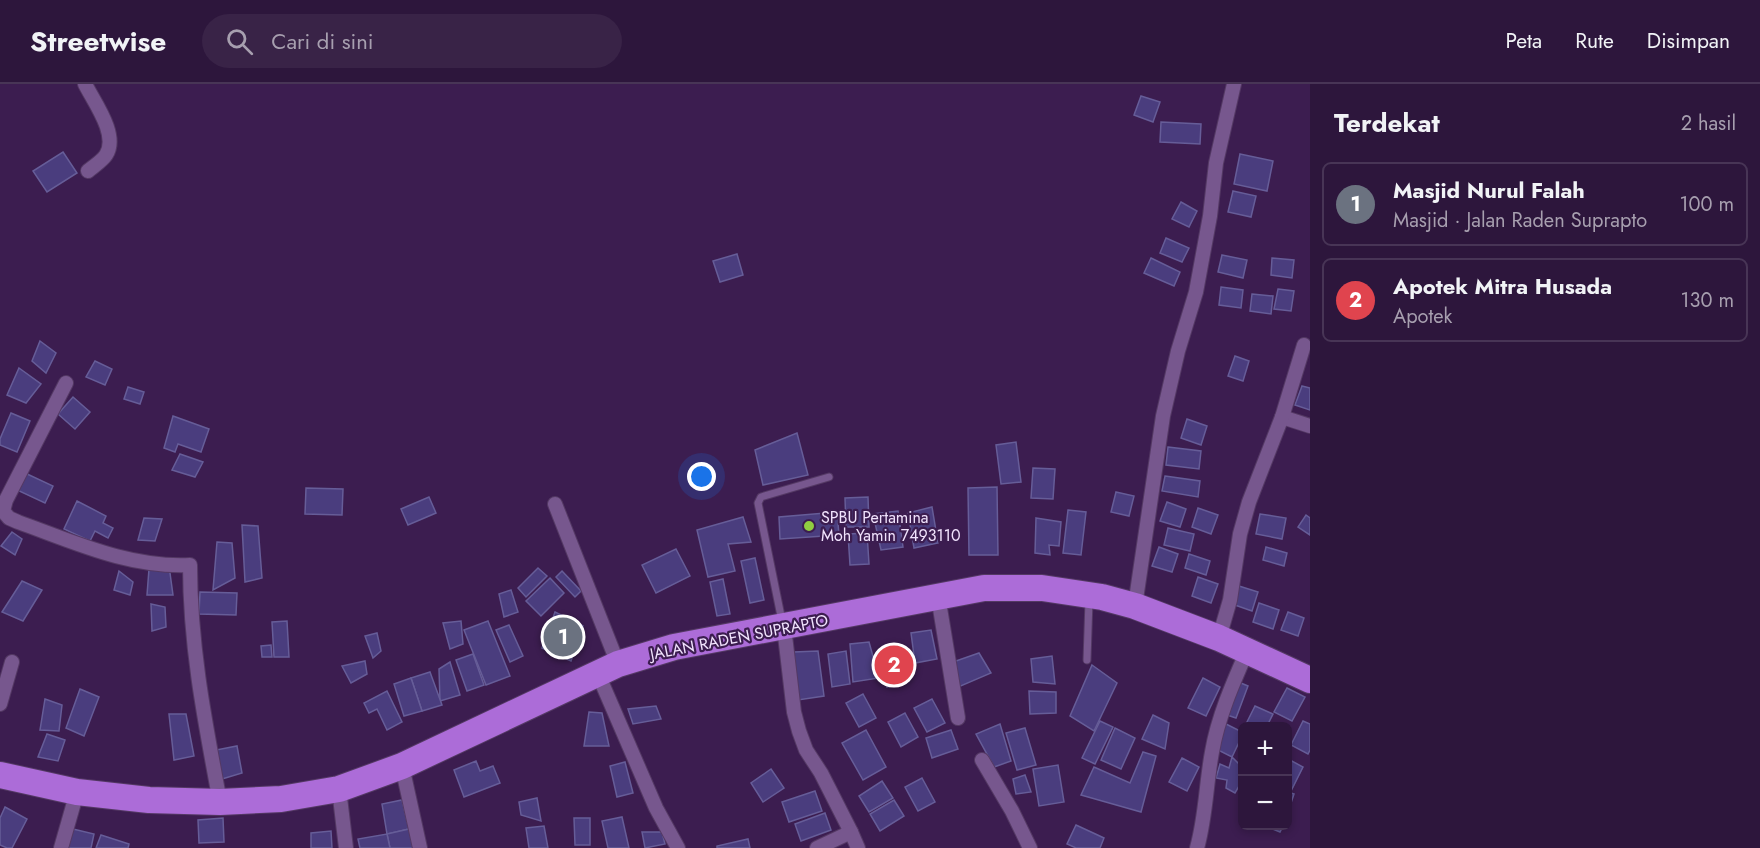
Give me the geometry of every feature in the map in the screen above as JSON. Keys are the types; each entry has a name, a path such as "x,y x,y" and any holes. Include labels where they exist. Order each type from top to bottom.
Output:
{"highway":[{"name":"JALAN RADEN SUPRAPTO","path":"0,775 77,792 149,800 220,802 281,800 339,789 402,766 608,669 674,647 984,588 1042,588 1088,594 1135,606 1219,638 1310,680"}],"street":[{"path":"85,84 111,137 109,151 105,157 88,171"},
{"path":"1135,606 1163,416 1178,351 1196,292 1210,216 1216,163 1234,84"},
{"path":"1219,638 1230,600 1243,523 1270,444 1282,417 1304,345"},
{"path":"66,383 6,500 3,512 18,522 125,560 151,564 190,565 190,609 200,700 220,802"},
{"path":"1282,417 1310,426"},
{"path":"555,504 656,808 678,848"},
{"path":"938,596 958,718"},
{"path":"784,627 794,712 799,731 806,750 821,773 858,848"},
{"path":"1197,848 1214,739 1227,699 1247,651"},
{"path":"0,704 12,662"},
{"path":"982,760 1012,811 1030,848"},
{"path":"402,766 420,848"},
{"path":"339,789 346,848"},
{"path":"61,848 77,792"},
{"path":"817,848 851,832"}],"lane":[{"path":"784,627 758,501 761,497 829,477"},
{"path":"1087,660 1088,594"}],"building":[{"path":"1141,96 1160,102 1153,122 1134,115"},
{"path":"1161,122 1201,124 1200,144 1160,142"},
{"path":"63,152 77,173 47,192 33,171"},
{"path":"1240,154 1273,161 1267,191 1234,184"},
{"path":"1233,191 1256,196 1251,217 1228,212"},
{"path":"1181,202 1197,211 1189,227 1172,219"},
{"path":"1166,238 1189,248 1182,262 1160,253"},
{"path":"737,254 743,275 720,282 713,261"},
{"path":"1222,255 1247,260 1243,278 1218,272"},
{"path":"1151,258 1180,272 1174,286 1144,273"},
{"path":"1272,258 1294,260 1292,278 1271,275"},
{"path":"1221,287 1243,290 1241,308 1219,305"},
{"path":"1278,289 1294,291 1291,311 1274,309"},
{"path":"1252,294 1273,296 1271,314 1250,311"},
{"path":"40,341 56,353 46,373 32,361"},
{"path":"1235,356 1249,361 1243,381 1228,376"},
{"path":"95,361 112,369 105,385 86,377"},
{"path":"19,368 41,384 26,403 7,395"},
{"path":"1302,386 1310,388 1310,410 1295,405"},
{"path":"128,387 144,392 140,404 124,399"},
{"path":"73,397 90,412 75,429 58,414"},
{"path":"11,413 30,421 17,452 0,445 0,439"},
{"path":"173,416 209,429 201,452 178,444 175,452 164,448"},
{"path":"1187,419 1207,426 1201,445 1181,438"},
{"path":"797,433 808,475 763,485 755,450"},
{"path":"1016,442 1021,482 1001,484 996,445"},
{"path":"1168,447 1201,451 1199,469 1166,465"},
{"path":"180,454 203,462 195,477 172,470"},
{"path":"1033,468 1055,469 1053,499 1031,498"},
{"path":"25,473 53,486 45,503 17,490"},
{"path":"1165,476 1200,481 1198,497 1162,491"},
{"path":"997,487 998,555 969,555 968,488"},
{"path":"306,488 343,489 342,515 305,514"},
{"path":"1116,492 1134,496 1129,516 1111,512"},
{"path":"429,497 436,513 408,525 401,509"},
{"path":"868,497 869,527 846,527 845,498"},
{"path":"77,501 106,516 103,523 113,528 108,538 95,531 90,541 64,529"},
{"path":"1167,502 1186,509 1180,527 1160,521"},
{"path":"932,507 938,543 914,548 908,513"},
{"path":"1198,508 1218,515 1211,534 1192,527"},
{"path":"1068,510 1086,512 1081,555 1063,553"},
{"path":"898,511 903,547 881,550 873,514"},
{"name":"SPBU Pertamina Moh Yamin 7493110","path":"837,512 839,535 780,539 779,517"},
{"path":"1260,514 1286,518 1282,539 1256,534"},
{"path":"1306,515 1310,518 1310,535 1298,527"},
{"path":"743,517 751,542 728,544 735,571 708,577 697,530"},
{"path":"144,518 162,519 155,541 138,540"},
{"path":"1036,518 1061,522 1059,546 1049,545 1050,555 1035,553"},
{"path":"242,525 258,526 262,578 245,582"},
{"path":"1168,528 1194,534 1190,551 1164,545"},
{"path":"12,532 22,539 15,555 1,546"},
{"path":"867,533 869,564 850,565 848,534"},
{"path":"217,542 232,543 235,578 213,590"},
{"path":"1159,547 1178,554 1172,572 1152,566"},
{"path":"1266,547 1287,553 1284,566 1263,560"},
{"path":"676,549 690,576 656,593 642,565"},
{"path":"1189,554 1210,561 1206,575 1185,568"},
{"path":"755,558 764,600 750,603 741,561"},
{"path":"173,565 170,573 173,595 147,595 149,569"},
{"path":"538,568 547,576 526,597 518,588"},
{"path":"119,571 133,582 130,595 114,590"},
{"path":"562,571 581,591 575,597 556,577"},
{"path":"1198,577 1218,584 1211,603 1192,596"},
{"path":"550,578 564,593 541,616 526,601"},
{"path":"723,579 730,614 717,616 710,582"},
{"path":"22,581 42,590 23,621 2,612"},
{"path":"1239,586 1258,592 1252,611 1232,604"},
{"path":"511,590 518,612 504,617 499,594"},
{"path":"200,592 237,593 236,615 199,614"},
{"path":"1259,603 1279,610 1273,629 1253,622"},
{"path":"151,604 165,607 166,627 152,631"},
{"path":"555,612 583,626 571,661 542,648"},
{"path":"1288,612 1304,618 1298,636 1281,630"},
{"path":"287,621 289,657 274,657 272,622"},
{"path":"461,621 463,644 450,649 443,623"},
{"path":"488,621 510,676 486,685 464,630"},
{"path":"509,625 523,656 510,662 496,630"},
{"path":"931,630 937,659 915,663 911,633"},
{"path":"377,633 381,651 373,658 365,636"},
{"path":"869,642 879,678 853,682 850,644"},
{"path":"271,645 272,657 262,657 261,646"},
{"path":"902,647 909,681 887,687 880,650"},
{"path":"818,651 824,696 798,700 794,652"},
{"path":"846,651 850,684 832,687 828,654"},
{"path":"979,653 991,673 956,688 953,662"},
{"path":"473,654 484,685 467,691 456,660"},
{"path":"1052,656 1055,684 1033,682 1031,659"},
{"path":"365,661 367,674 351,683 342,666"},
{"path":"450,662 460,695 440,701 439,669"},
{"path":"1092,665 1117,683 1094,731 1070,716"},
{"path":"430,672 442,705 422,711 411,678"},
{"path":"411,678 422,711 404,716 394,684"},
{"path":"1203,678 1220,687 1206,716 1188,708"},
{"path":"1236,681 1248,686 1236,718 1224,714"},
{"path":"1287,688 1305,697 1292,721 1274,712"},
{"path":"80,689 99,697 84,736 66,728"},
{"path":"387,691 402,722 387,730 377,709 369,713 364,703"},
{"path":"1029,691 1056,692 1056,713 1030,714"},
{"path":"863,694 876,718 859,727 846,703"},
{"path":"45,699 62,705 59,731 40,730"},
{"path":"932,699 945,723 927,732 914,708"},
{"path":"656,706 661,719 633,724 628,709"},
{"path":"1255,706 1273,714 1269,722 1247,722"},
{"path":"589,712 602,713 609,746 584,746"},
{"path":"905,713 918,737 901,747 888,722"},
{"path":"169,714 186,714 194,756 174,760"},
{"path":"1153,715 1169,723 1165,749 1142,739"},
{"path":"1100,721 1113,727 1095,764 1082,758"},
{"path":"1303,721 1310,724 1308,754 1292,746"},
{"path":"1000,724 1011,761 994,767 976,734"},
{"path":"1226,724 1238,730 1238,744 1232,757 1214,748"},
{"path":"1025,728 1036,765 1017,770 1006,733"},
{"path":"1115,728 1135,738 1121,769 1101,760"},
{"path":"866,730 886,767 863,780 842,743"},
{"path":"951,730 958,749 932,758 926,738"},
{"path":"47,734 65,740 58,761 38,757"},
{"path":"237,746 242,773 222,779 216,750"},
{"path":"1143,752 1156,756 1141,812 1081,795 1094,767 1130,783"},
{"path":"1232,757 1238,763 1238,788 1235,793 1226,788 1227,780 1216,778 1220,764 1229,768"},
{"path":"1182,758 1199,767 1187,791 1169,782"},
{"path":"476,761 480,771 493,766 500,783 464,797 454,770"},
{"path":"1292,761 1303,767 1292,789"},
{"path":"625,762 633,793 617,797 610,766"},
{"path":"1058,765 1064,802 1039,806 1033,769"},
{"path":"771,769 784,788 763,802 751,783"},
{"path":"1025,775 1031,792 1016,794 1013,779"},
{"path":"922,778 935,802 918,811 905,787"},
{"path":"882,781 893,798 869,812 859,796"},
{"path":"815,791 822,811 789,822 782,802"},
{"path":"537,798 541,821 521,815 519,802"},
{"path":"402,800 409,829 387,834 382,804"},
{"path":"894,800 904,816 880,831 870,814"},
{"path":"5,807 27,819 12,848 0,845 0,818"},
{"path":"825,813 831,830 801,841 795,824"},
{"path":"622,817 629,848 608,848 602,821"},
{"path":"223,818 224,842 199,843 198,820"},
{"path":"574,818 590,818 590,845 575,845"},
{"path":"1076,825 1104,838 1100,848 1076,848 1067,844"},
{"path":"544,826 548,848 529,848 526,828"},
{"path":"73,829 94,834 91,848 68,848"},
{"path":"409,829 413,848 390,848 387,834"},
{"path":"331,831 332,848 311,848 311,833"},
{"path":"642,832 662,832 665,844 645,848"},
{"path":"387,834 390,848 360,848 358,839"},
{"path":"101,835 129,844 128,848 96,848"},
{"path":"748,839 750,848 717,848 717,846"}],"place":[{"name":"SPBU Pertamina Moh Yamin 7493110","path":"809,526"},
{"name":"Masjid Nurul Falah","path":"563,637"},
{"name":"Apotek Mitra Husada","path":"894,665"}]}
